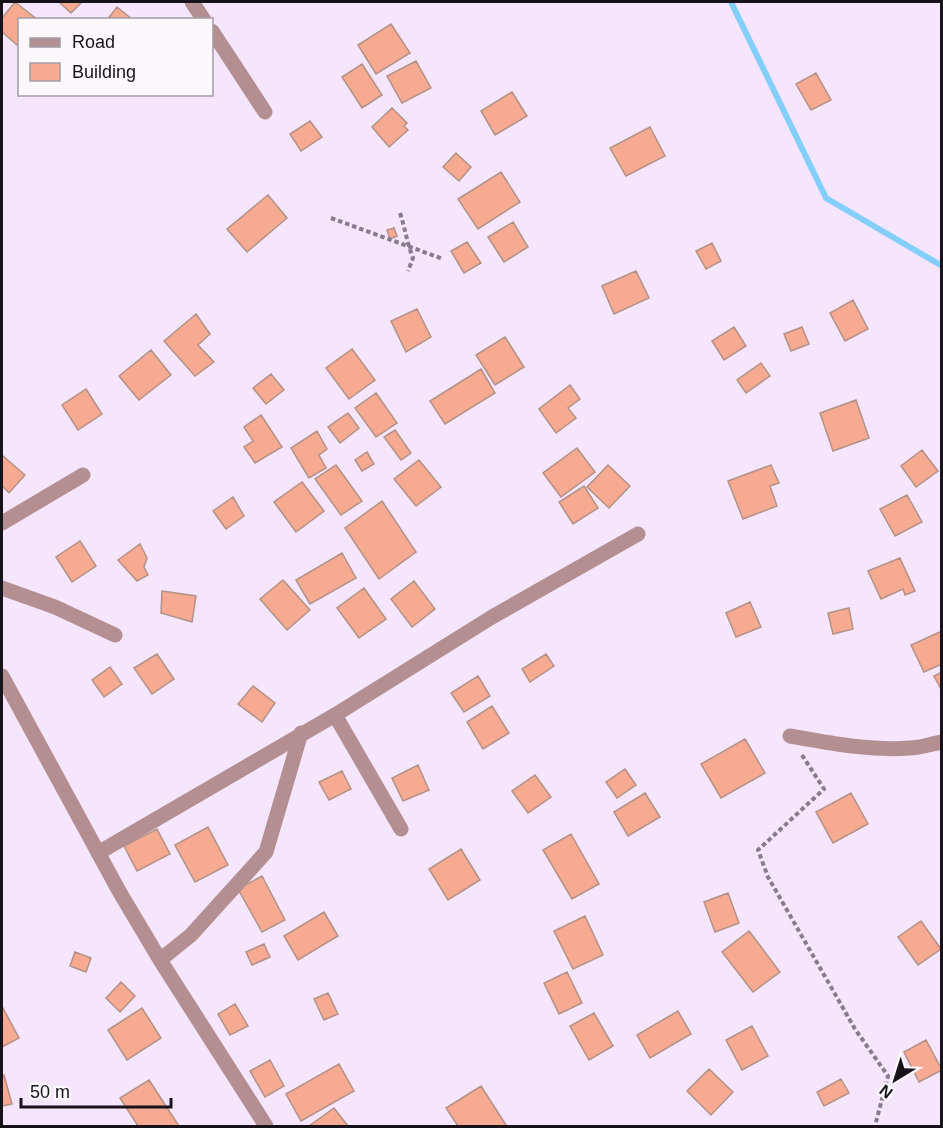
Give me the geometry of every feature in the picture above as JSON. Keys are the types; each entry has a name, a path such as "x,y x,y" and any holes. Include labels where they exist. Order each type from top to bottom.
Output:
{"street":[{"path":"192,2 203,18"},
{"path":"213,33 265,112"},
{"path":"2,523 83,475"},
{"path":"98,853 335,715 492,617 638,534"},
{"path":"2,588 55,606 115,635"},
{"path":"2,676 98,853 160,960 266,1126"},
{"path":"335,715 401,829"},
{"path":"160,960 191,935 266,852 301,733"},
{"path":"790,736 876,748 911,748 942,742"}],"path":[{"path":"400,213 413,258 408,271"},
{"path":"331,218 443,259"},
{"path":"790,736 824,789 758,850 768,877 785,908 855,1029 888,1076 876,1126"}],"building":[{"path":"15,2 35,18 18,18 17,45 2,32 2,18"},
{"path":"59,2 82,2 71,13"},
{"path":"117,7 131,18 109,18"},
{"path":"391,24 410,53 376,74 358,45"},
{"path":"416,61 431,88 402,103 387,76"},
{"path":"362,64 382,95 362,108 342,77"},
{"path":"816,73 831,100 811,110 796,84"},
{"path":"512,92 527,116 495,135 481,111"},
{"path":"392,108 407,123 404,126 408,130 389,147 372,127"},
{"path":"310,121 322,137 301,151 290,134"},
{"path":"650,127 665,156 626,176 610,148"},
{"path":"456,153 471,167 459,181 443,167"},
{"path":"501,172 520,202 478,229 458,199"},
{"path":"268,195 287,218 247,252 227,229"},
{"path":"513,222 528,247 504,262 488,237"},
{"path":"394,228 397,236 390,239 387,230"},
{"path":"467,242 481,263 464,273 451,251"},
{"path":"712,243 721,261 706,269 696,251"},
{"path":"636,271 649,298 614,314 602,286"},
{"path":"853,300 868,329 845,341 830,313"},
{"path":"417,309 431,337 406,352 391,321"},
{"path":"196,314 210,334 198,345 214,362 195,376 164,341"},
{"path":"734,327 746,346 724,360 712,341"},
{"path":"802,327 809,344 791,351 784,334"},
{"path":"505,337 524,367 495,385 476,355"},
{"path":"352,349 375,380 349,399 326,368"},
{"path":"151,350 171,375 139,400 119,376"},
{"path":"761,363 770,376 746,393 737,380"},
{"path":"481,369 495,393 445,424 430,401"},
{"path":"271,374 284,390 266,404 253,388"},
{"path":"570,385 580,399 568,408 576,418 556,433 539,409"},
{"path":"86,389 102,414 78,430 62,405"},
{"path":"376,393 397,423 376,437 355,408"},
{"path":"856,400 869,438 833,451 820,413"},
{"path":"348,413 359,428 340,443 328,427"},
{"path":"261,415 282,447 255,463 244,447 253,441 244,427"},
{"path":"395,430 411,453 401,460 384,437"},
{"path":"317,431 327,449 319,455 326,468 309,478 291,448"},
{"path":"577,448 595,472 561,497 543,473"},
{"path":"922,450 938,471 916,487 901,466"},
{"path":"367,452 374,464 362,471 355,460"},
{"path":"2,455 25,475 9,493 2,486"},
{"path":"419,460 441,487 416,506 394,479"},
{"path":"336,465 362,501 341,515 315,479"},
{"path":"608,465 630,486 609,508 587,487"},
{"path":"771,465 779,483 770,486 777,506 743,519 728,481"},
{"path":"302,482 324,511 296,532 274,502"},
{"path":"584,486 598,508 573,524 559,502"},
{"path":"907,495 922,522 895,536 880,509"},
{"path":"233,497 244,516 226,529 213,511"},
{"path":"382,501 416,552 379,579 345,528"},
{"path":"80,541 96,566 72,582 56,557"},
{"path":"140,544 147,558 144,567 148,575 137,581 118,560"},
{"path":"342,553 356,578 310,604 296,580"},
{"path":"900,558 915,591 905,595 903,589 881,599 868,571"},
{"path":"283,580 310,610 287,630 260,599"},
{"path":"414,581 435,609 412,627 391,599"},
{"path":"364,588 386,619 359,638 337,608"},
{"path":"162,591 196,596 192,622 161,613"},
{"path":"750,602 761,627 736,637 726,613"},
{"path":"849,608 853,629 833,634 828,613"},
{"path":"942,631 942,664 924,672 911,645"},
{"path":"157,654 174,679 152,694 134,668"},
{"path":"546,654 554,666 530,682 522,669"},
{"path":"110,667 122,684 104,697 92,680"},
{"path":"942,672 942,691 934,676"},
{"path":"478,676 490,696 464,712 451,693"},
{"path":"253,686 275,703 262,722 238,704"},
{"path":"492,706 509,733 483,749 467,722"},
{"path":"745,739 765,773 721,798 701,764"},
{"path":"418,765 429,790 403,801 392,778"},
{"path":"625,769 636,785 617,798 606,782"},
{"path":"342,771 351,789 329,800 319,782"},
{"path":"535,775 551,797 528,813 512,791"},
{"path":"645,793 660,817 628,836 614,812"},
{"path":"851,793 868,824 833,843 816,812"},
{"path":"208,827 228,865 195,882 175,845"},
{"path":"157,829 170,854 137,871 124,846"},
{"path":"571,834 599,884 572,899 543,850"},
{"path":"461,849 480,880 448,900 429,869"},
{"path":"262,876 285,920 262,932 238,889"},
{"path":"728,893 739,923 715,932 704,902"},
{"path":"324,912 338,936 298,960 284,936"},
{"path":"585,916 603,955 573,969 554,931"},
{"path":"921,921 941,949 918,965 898,937"},
{"path":"749,931 780,972 753,992 722,952"},
{"path":"264,944 270,957 252,965 246,952"},
{"path":"75,952 91,958 86,972 70,966"},
{"path":"567,972 582,1003 559,1014 544,983"},
{"path":"121,982 135,996 120,1012 106,998"},
{"path":"328,993 338,1014 324,1020 314,999"},
{"path":"235,1004 248,1026 230,1035 218,1014"},
{"path":"142,1008 161,1038 127,1060 108,1030"},
{"path":"2,1009 19,1038 2,1047"},
{"path":"678,1011 691,1034 650,1058 637,1035"},
{"path":"594,1013 613,1046 589,1060 570,1026"},
{"path":"752,1026 768,1056 742,1070 726,1040"},
{"path":"926,1040 942,1070 919,1082 904,1052"},
{"path":"270,1060 284,1086 265,1097 250,1071"},
{"path":"339,1064 354,1091 301,1121 286,1094"},
{"path":"709,1069 733,1092 711,1115 687,1091"},
{"path":"4,1075 12,1104 2,1106 2,1076"},
{"path":"841,1079 849,1093 824,1106 817,1092"},
{"path":"149,1080 179,1126 138,1126 120,1098"},
{"path":"481,1086 506,1125 458,1126 446,1108"},
{"path":"334,1108 348,1126 309,1126"}],"waterway":[{"path":"731,2 826,198 942,266"}]}
